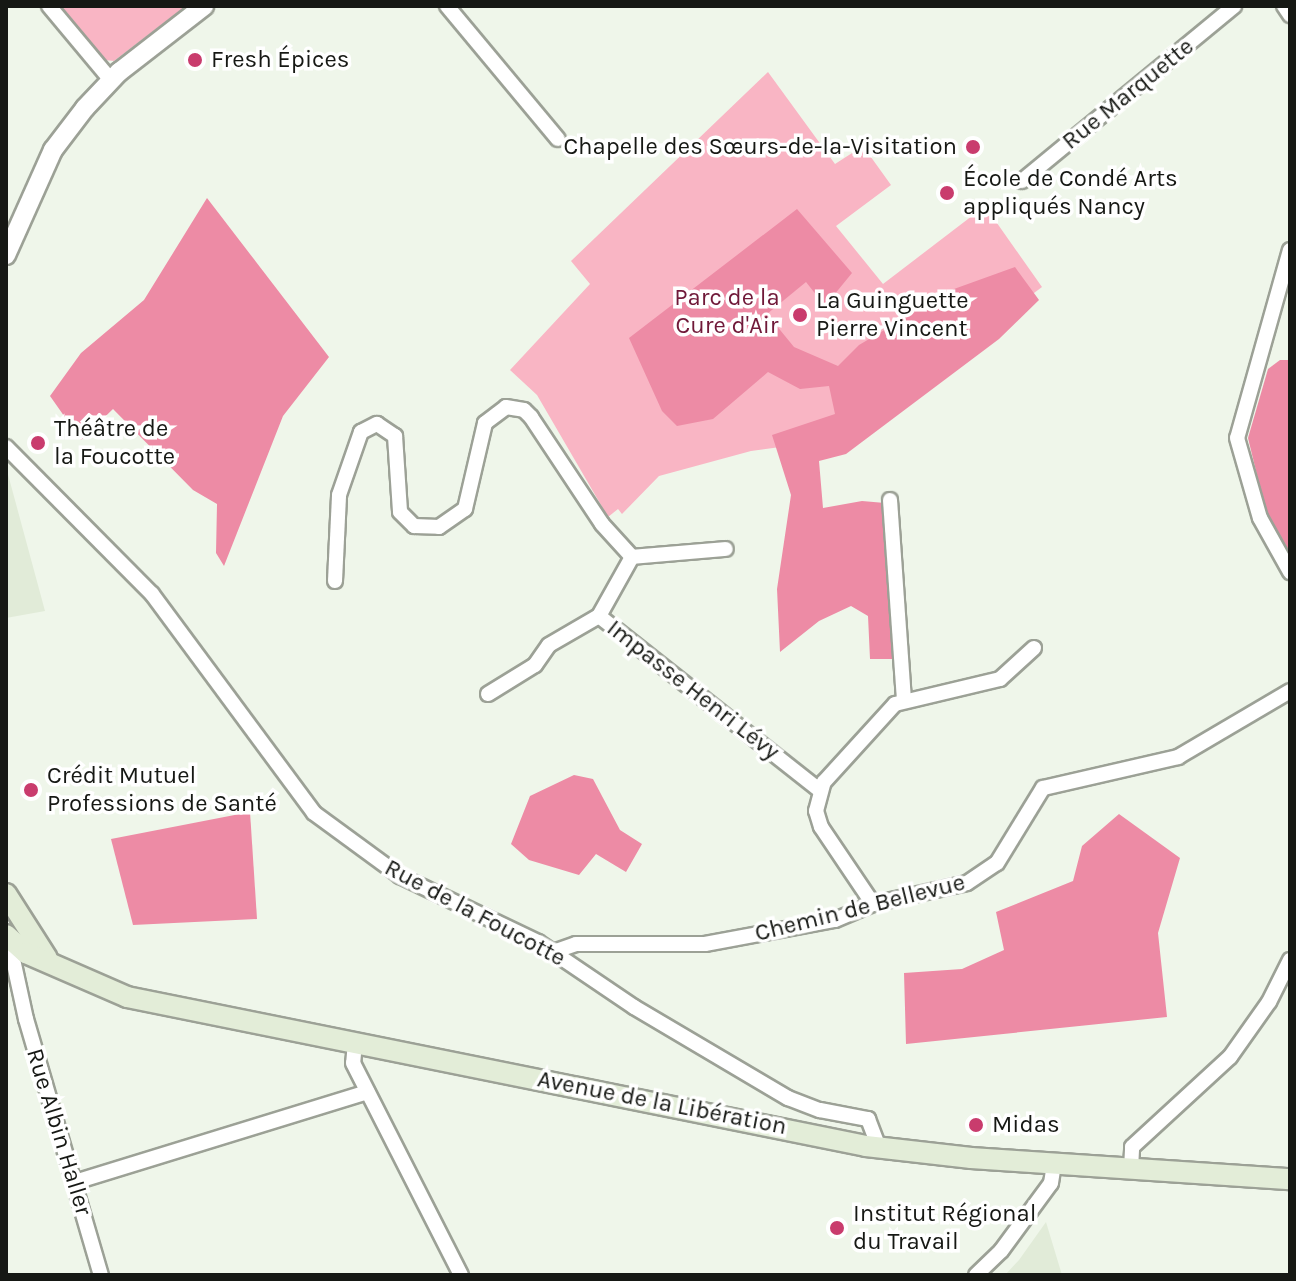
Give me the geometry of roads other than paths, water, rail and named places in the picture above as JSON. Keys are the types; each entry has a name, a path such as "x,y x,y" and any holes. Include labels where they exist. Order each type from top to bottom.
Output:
{"main road":[{"path":"6,894 47,958"},
{"name":"Avenue de la Libération","path":"7,940 26,953 47,958 127,997 879,1148 1054,1164 1290,1179"}],"street":[{"path":"49,6 110,79"},
{"path":"6,255 53,150 110,79 204,6"},
{"path":"447,6 558,139"},
{"name":"Rue Marquette","path":"1022,181 1234,6"},
{"path":"1284,6 1290,15"},
{"path":"1290,250 1237,438 1260,518 1290,572"},
{"path":"335,581 339,495 361,432 377,424 395,436 400,512 414,526 439,527 465,509 485,423 506,407 524,410 531,417 602,524 632,557"},
{"name":"Rue de la Foucotte","path":"6,447 152,594 305,805 400,876 553,952 634,1007 788,1098 820,1110 868,1119 879,1148"},
{"path":"890,500 904,698"},
{"path":"632,557 726,549"},
{"path":"599,616 632,557"},
{"name":"Impasse Henri Lévy","path":"488,694 535,665 549,645 599,616 819,790"},
{"path":"873,904 821,827 819,790 904,698 1000,679 1034,648"},
{"name":"Chemin de Bellevue","path":"553,952 576,944 692,946 835,920 873,904 967,883 991,870 1038,793 1049,785 1178,757 1290,691"},
{"path":"7,940 29,929"},
{"name":"Rue Albin Haller","path":"7,940 29,1031 101,1275"},
{"path":"1131,1169 1132,1147 1230,1057 1269,1002 1290,960"},
{"path":"355,1042 353,1063 461,1275"},
{"path":"75,1182 367,1092"},
{"path":"976,1275 1001,1251 1051,1183 1054,1164"}],"place":[{"name":"Fresh Épices","path":"195,60"},
{"name":"Chapelle des Sœurs-de-la-Visitation","path":"973,147"},
{"name":"École de Condé Arts appliqués Nancy","path":"947,193"},
{"name":"La Guinguette Pierre Vincent","path":"800,315"},
{"name":"Théâtre de la Foucotte","path":"38,443"},
{"name":"Crédit Mutuel Professions de Santé","path":"31,790"},
{"name":"Midas","path":"976,1125"},
{"name":"Institut Régional du Travail","path":"837,1228"}],"park label":[{"name":"Parc de la Cure d'Air","path":"727,312"}]}
